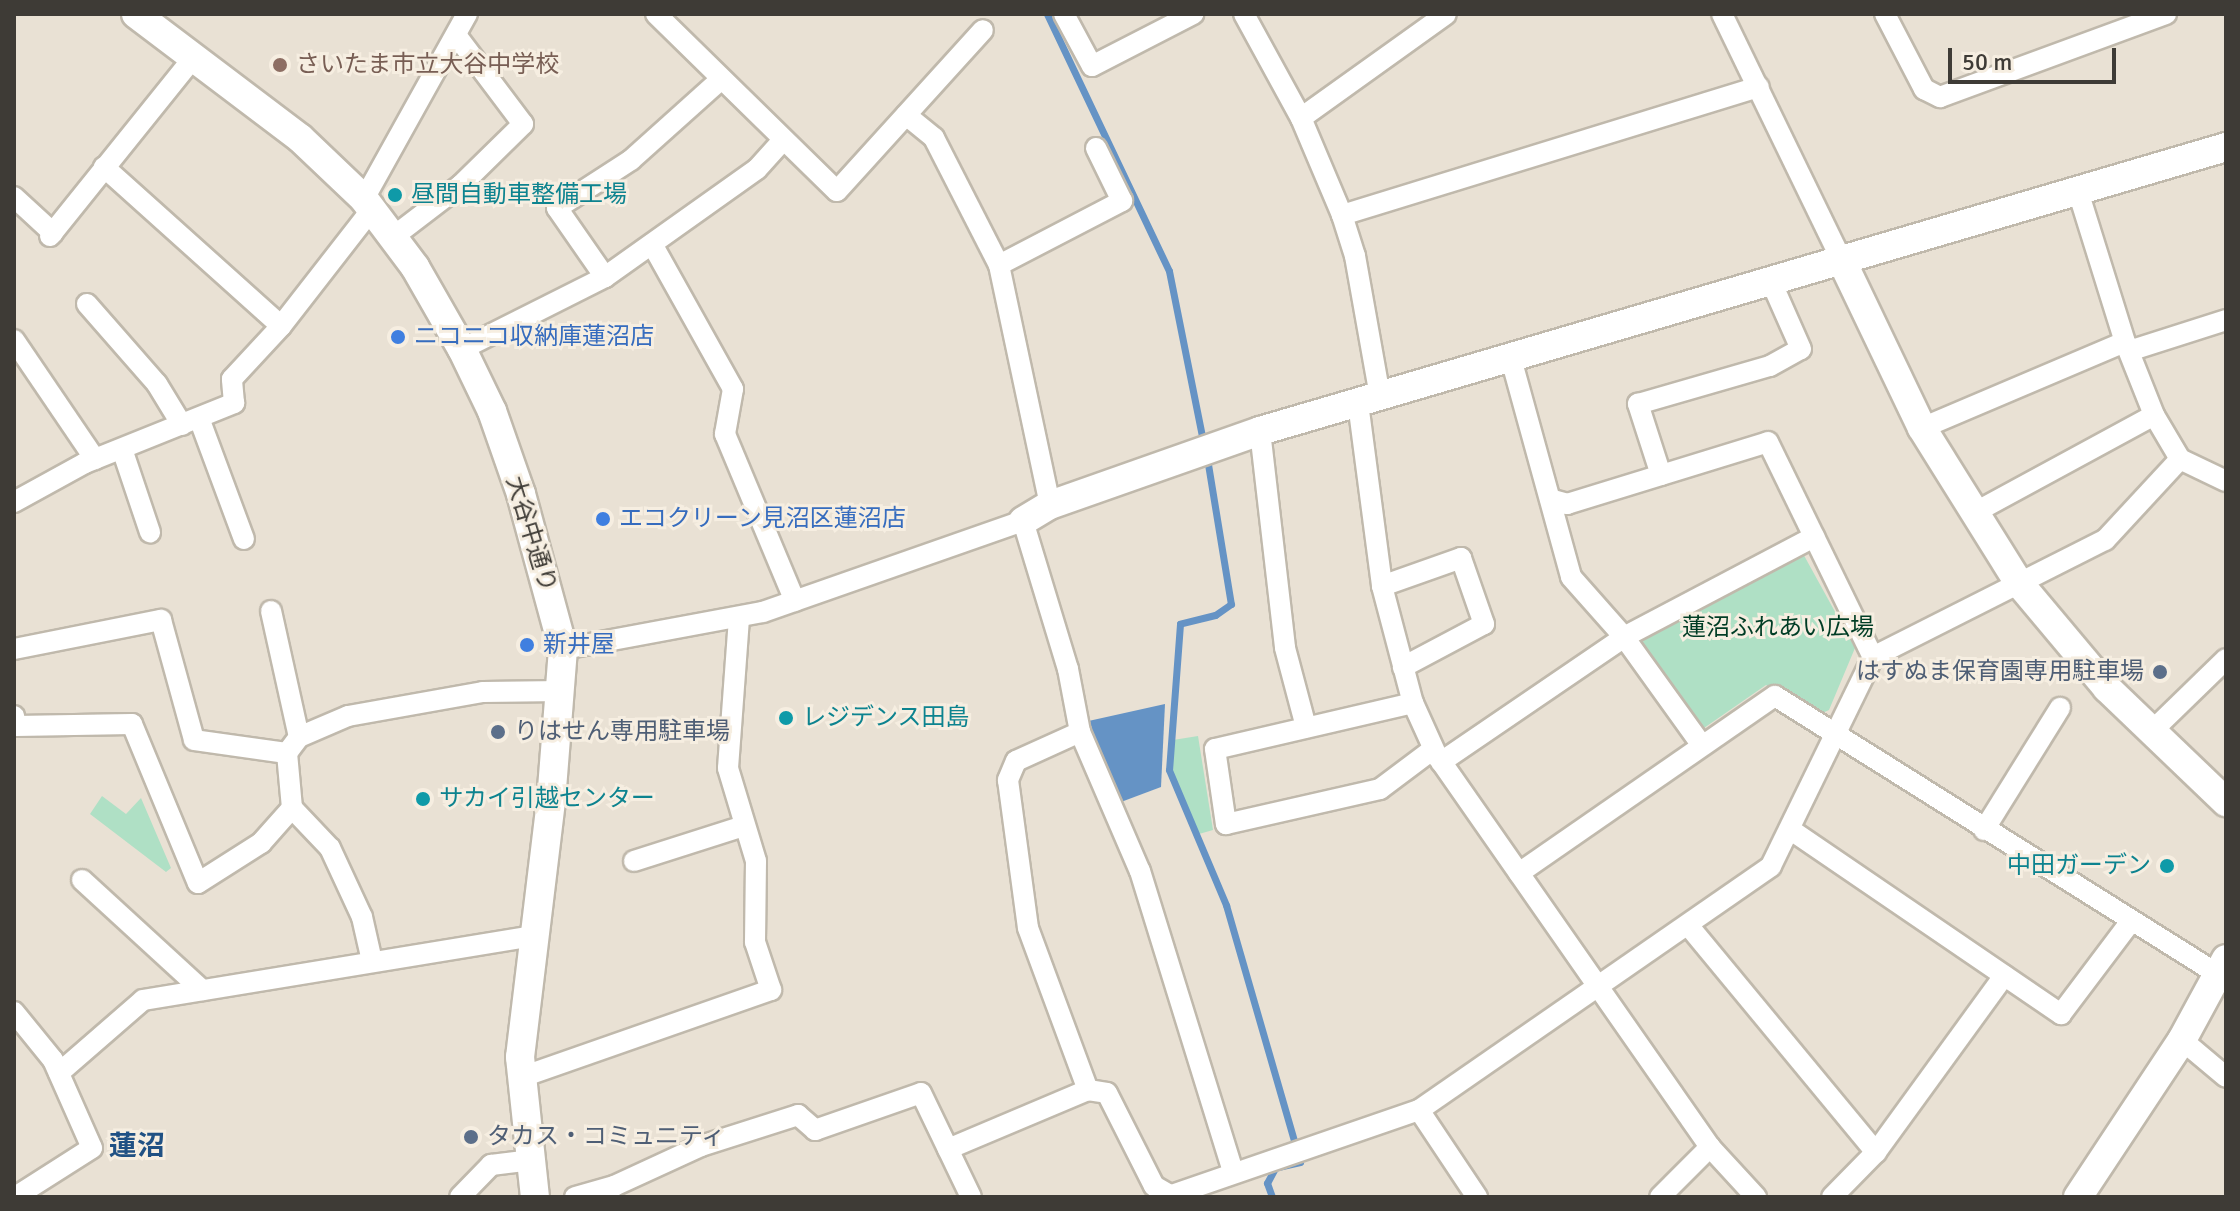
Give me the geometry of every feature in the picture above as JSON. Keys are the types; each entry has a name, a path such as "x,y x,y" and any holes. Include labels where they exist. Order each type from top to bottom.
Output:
{"street":[{"name":"大谷中通り","path":"136,14 300,138 368,204 393,237 462,349 492,411 521,494 563,649 562,691 520,1057 535,1197"},
{"path":"14,502 95,459 234,403 232,379 281,326 368,204 467,14"},
{"path":"656,14 719,81 837,191 983,30"},
{"path":"1064,14 1092,66 1193,14"},
{"path":"1244,14 1301,118 1342,215 1355,256 1382,586 1413,703 1436,756 1710,1147 1756,1197"},
{"path":"1301,118 1446,14"},
{"path":"1722,14 1922,428 1972,514 2019,583 2099,678 2226,802"},
{"path":"1885,14 1924,89 1940,97 2166,14"},
{"path":"393,237 461,185 523,124 456,35"},
{"path":"14,197 51,235 193,58"},
{"path":"605,277 557,208 631,160 719,81"},
{"path":"1342,215 1759,87"},
{"path":"906,115 934,138 999,265 1050,505"},
{"path":"462,349 605,277 757,169 782,141"},
{"path":"563,649 739,617 795,601 1023,521 1050,505 1260,431 2077,188 2226,147"},
{"path":"999,265 1122,201 1096,148"},
{"path":"104,167 281,326"},
{"path":"2077,188 2127,347 2154,415 2180,459 2226,481"},
{"path":"652,244 733,389 725,434 795,601"},
{"path":"1661,475 1638,404 1770,366 1801,349 1770,279"},
{"path":"87,304 190,421 244,539"},
{"path":"1922,428 2127,347 2226,320"},
{"path":"14,340 95,459"},
{"path":"1510,355 1571,577 1624,637 1701,744"},
{"path":"1972,514 2154,415"},
{"path":"1260,431 1285,648 1306,727"},
{"path":"1550,499 1567,504 1768,442 1873,657"},
{"path":"122,449 150,532"},
{"path":"948,1149 1088,1090 1107,1093 1154,1186 1172,1196 1233,1171 1386,1125 1419,1110 1771,866 1873,657 2105,540 2180,459"},
{"path":"1023,521 1068,669 1080,732 1140,871 1233,1171"},
{"path":"1413,703 1215,749 1226,824 1380,789 1624,637 1814,537"},
{"path":"1382,586 1461,558 1484,624 1403,667"},
{"path":"14,716 16,726 132,724 198,883 261,843 292,808 293,745 271,611"},
{"path":"522,1077 771,990 755,942 756,861 728,768 739,617"},
{"path":"14,649 161,620 194,740 293,745 348,716 483,692 562,691"},
{"path":"2152,731 2226,659"},
{"path":"1519,873 1701,744 1775,696 2131,921 2222,967 2182,1040 2078,1197"},
{"path":"1984,830 2060,708"},
{"path":"1080,732 1016,761 1008,780 1028,928 1088,1090"},
{"path":"292,808 330,848 362,917 372,961"},
{"path":"634,861 744,826"},
{"path":"1791,830 2061,1014 2131,921"},
{"path":"82,880 202,990"},
{"path":"1688,925 1876,1152"},
{"path":"59,1073 143,1000 535,936"},
{"path":"1832,1197 1876,1152 2004,976"},
{"path":"14,1012 59,1073 92,1148 15,1197"},
{"path":"2182,1040 2226,1077"},
{"path":"575,1197 614,1186 701,1146 798,1115 815,1130 921,1093 971,1197"},
{"path":"1419,1110 1477,1197"},
{"path":"1660,1197 1710,1147"},
{"path":"460,1197 491,1165 530,1160"}],"green space":[{"name":"蓮沼ふれあい広場","path":"1801,550 1855,648 1829,710 1816,716 1766,685 1704,728 1695,726 1640,643 1642,632"},
{"path":"1198,736 1213,830 1199,834 1172,772 1173,740"},
{"path":"102,796 126,814 141,798 171,868 166,872 90,814"}],"water":[{"path":"1165,704 1161,787 1121,802 1084,722"}],"waterway":[{"path":"1047,14 1169,271 1204,446"},
{"path":"1207,458 1231,604 1215,615 1180,624 1169,770 1226,905 1300,1162 1275,1168 1267,1183 1272,1197"}],"place":[{"name":"さいたま市立大谷中学校","path":"280,65"},
{"name":"昼間自動車整備工場","path":"395,195"},
{"name":"ニコニコ収納庫蓮沼店","path":"398,337"},
{"name":"エコクリーン見沼区蓮沼店","path":"603,519"},
{"name":"新井屋","path":"527,645"},
{"name":"はすぬま保育園専用駐車場","path":"2160,672"},
{"name":"レジデンス田島","path":"786,718"},
{"name":"りはせん専用駐車場","path":"498,732"},
{"name":"サカイ引越センター","path":"423,799"},
{"name":"中田ガーデン","path":"2167,866"},
{"name":"タカス・コミュニティ","path":"471,1137"}],"district":[{"name":"蓮沼","path":"137,1146"}]}
